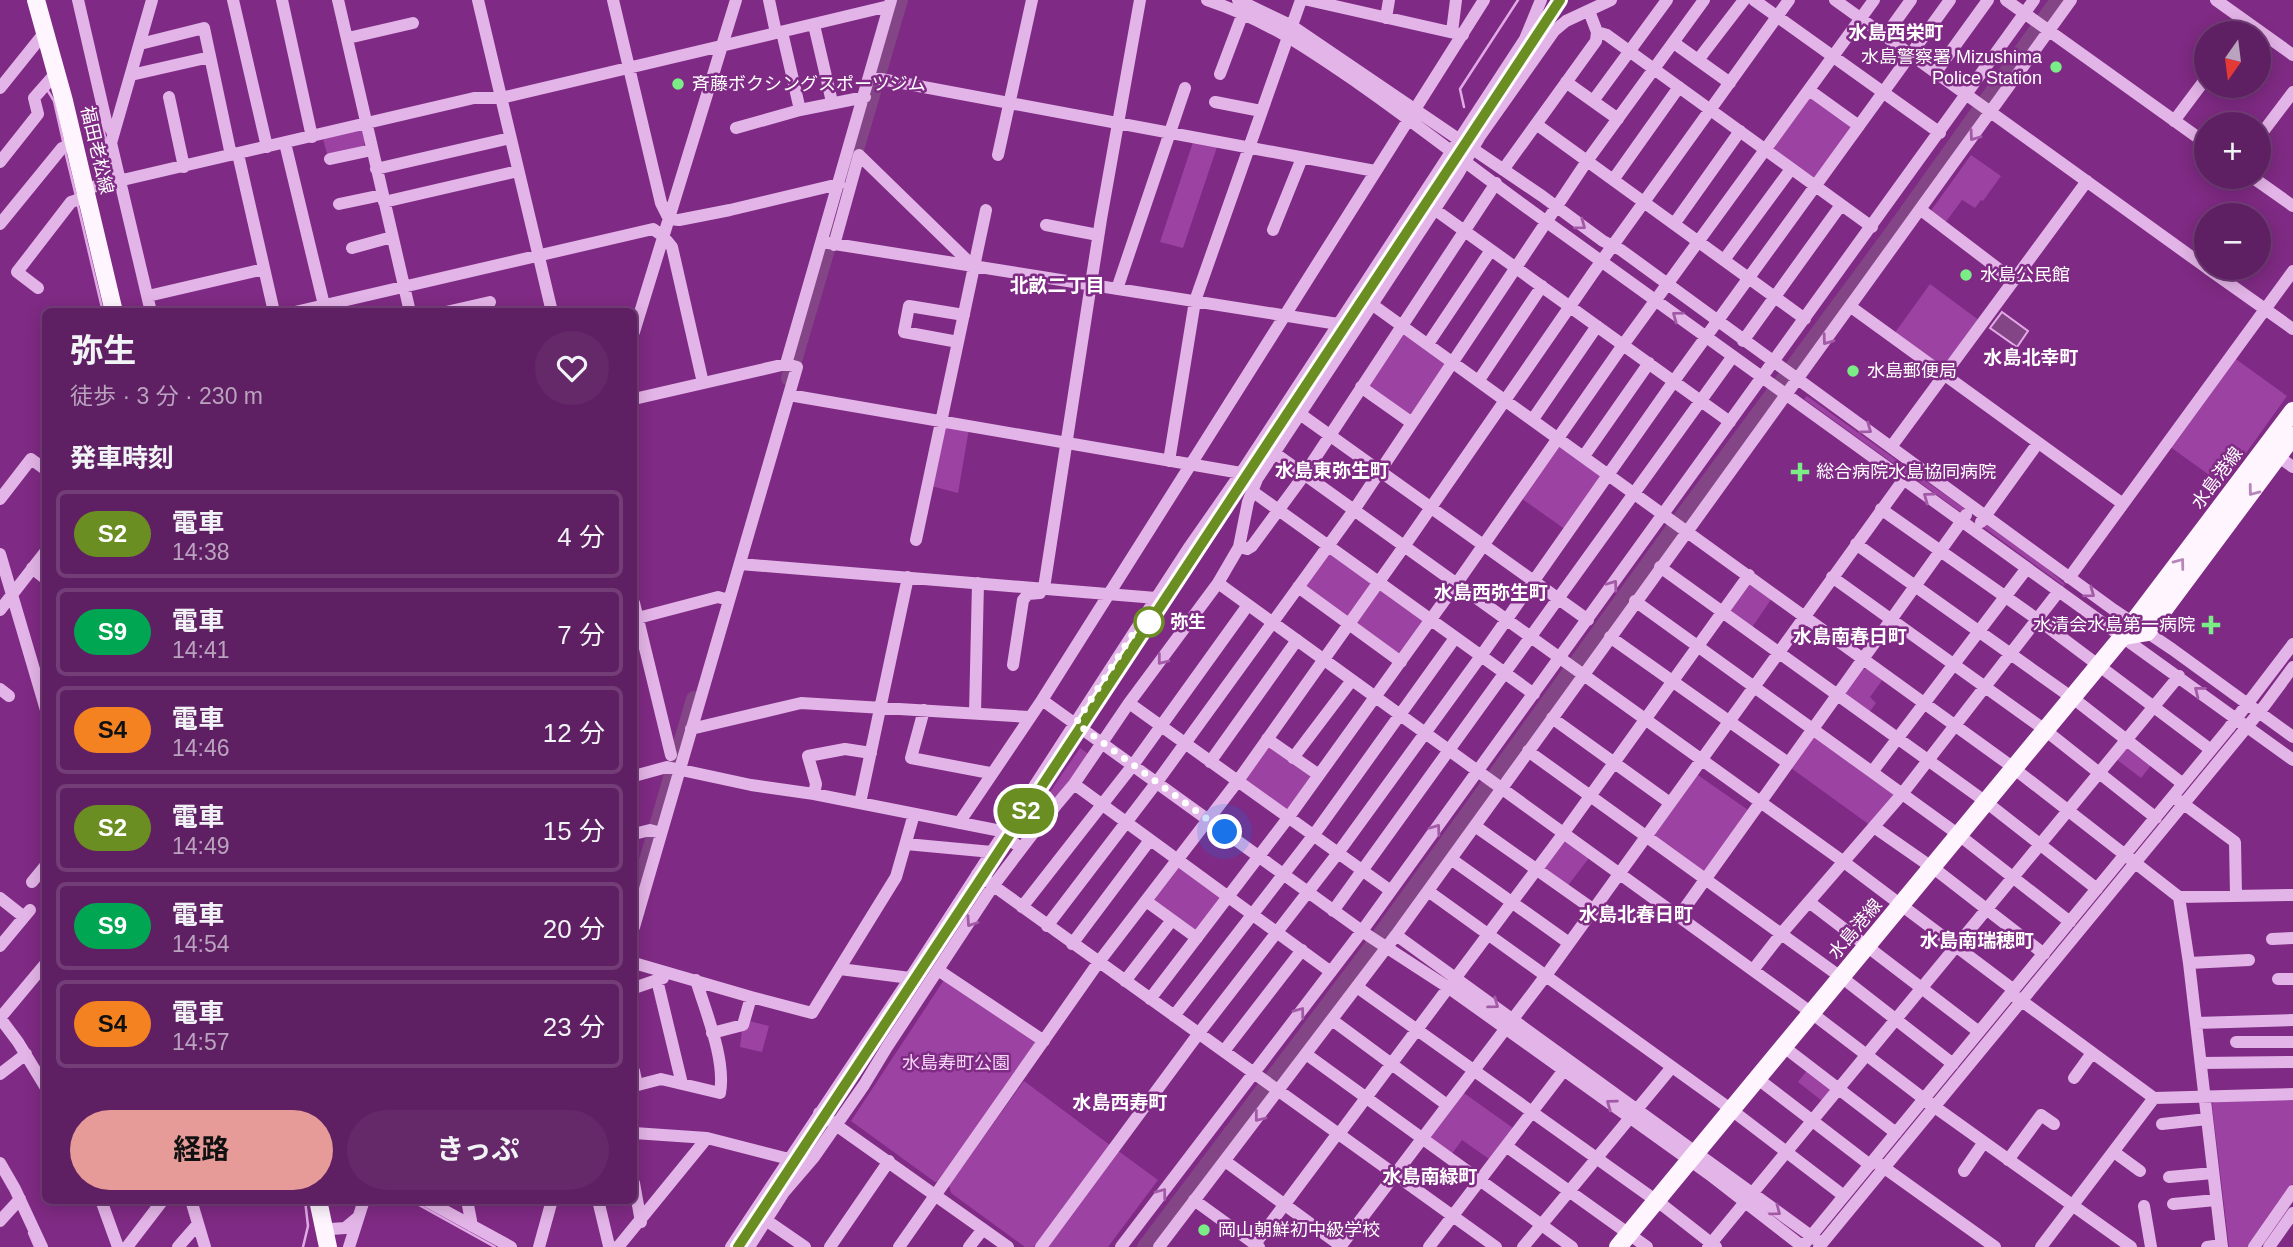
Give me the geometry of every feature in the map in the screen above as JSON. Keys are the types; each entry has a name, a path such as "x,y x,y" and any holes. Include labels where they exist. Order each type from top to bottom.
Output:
{"main road":[{"name":"福田老松線","path":"36,0 56,73 67,146 113,308"},
{"name":"水島港線","path":"2279,457 2293,411"},
{"name":"水島港線","path":"1624,1241 2045,730 2100,665 2134,631 2279,457 2293,436"},
{"path":"319,1204 328,1247"}],"street":[{"path":"78,0 150,308"},
{"path":"110,130 131,75 152,0"},
{"path":"233,0 267,147"},
{"path":"282,0 312,136"},
{"path":"338,0 404,287 406,308"},
{"path":"478,0 551,308"},
{"path":"613,0 661,203 669,219"},
{"path":"637,322 736,0"},
{"path":"769,0 800,110"},
{"path":"998,155 1032,0"},
{"path":"1013,665 1023,600 1028,594 1040,594 1043,588 1098,234 1140,0"},
{"path":"1207,0 1290,31"},
{"path":"1238,0 1290,31 1455,144 1496,183 1547,222 2059,591 2134,631 2254,708 2293,737"},
{"path":"1169,461 1195,301 1301,0"},
{"path":"1308,0 1347,4 1386,18 1457,34"},
{"path":"1386,18 1389,0"},
{"path":"1456,0 1457,34"},
{"path":"959,822 1042,700 1191,465 1411,114 1457,34 1484,0"},
{"path":"731,1247 1525,39 1541,0"},
{"path":"749,1247 785,1192 836,1125 993,886 1074,784 1129,703 1219,583 1239,547 1252,491 1274,452 1549,37 1566,21 1611,0"},
{"path":"1593,101 1667,0"},
{"path":"1047,926 1157,782 1328,546 1587,162 1704,0"},
{"path":"1698,60 1744,0"},
{"path":"1754,0 1940,133"},
{"path":"899,1247 1098,963 1237,782 1612,246 1789,0"},
{"path":"1836,0 2194,259"},
{"path":"1150,999 1288,818 1431,620 1623,345 1874,0"},
{"path":"1885,36 1911,0"},
{"path":"1041,1247 1199,1033 1338,853 1674,381 1951,0"},
{"path":"1936,72 1988,0"},
{"path":"2006,0 2194,135"},
{"path":"1121,1247 1256,1075 1331,972 1374,940 1396,935 1475,826 1489,780 1534,694 1610,637 1660,567 1675,522 1730,422 1775,387 1787,372 1805,319 1940,133 1980,104 2038,23 2034,0"},
{"path":"1159,1247 1225,1161 1275,1089 1306,1054 1357,987 1391,891 1489,780 1528,751 1552,718 1588,620 1675,522 1787,372 1851,307 1921,210 1980,104 2038,23 2071,0"},
{"path":"2216,0 2292,52"},
{"path":"38,288 17,272 71,202 120,181 474,98 501,98 779,33 890,3 874,79 865,97 828,244 790,365"},
{"path":"1503,170 1596,41 1597,32 1589,11"},
{"path":"1220,74 1243,13"},
{"path":"348,38 413,23"},
{"path":"814,24 832,102"},
{"path":"140,44 204,27 273,308"},
{"path":"0,88 44,32"},
{"path":"1597,32 1607,35 1872,227"},
{"path":"1674,43 1730,83"},
{"path":"131,75 210,57"},
{"path":"0,162 38,114 34,98 56,73"},
{"path":"874,79 1375,171"},
{"path":"1566,82 1618,119"},
{"path":"1613,180 1679,87"},
{"path":"1117,289 1185,88"},
{"path":"1809,90 1859,126"},
{"path":"2271,121 2293,92"},
{"path":"2174,121 2194,94"},
{"path":"169,97 184,166"},
{"path":"736,128 832,102 865,97"},
{"path":"1215,102 1261,111"},
{"path":"1536,124 1805,319"},
{"path":"1674,224 1740,131"},
{"path":"376,169 510,138"},
{"path":"285,143 324,305"},
{"path":"0,224 67,146"},
{"path":"330,159 372,150"},
{"path":"669,219 680,220 705,215 847,175 859,155 973,266"},
{"path":"1469,155 1503,170 1668,285 1985,515 2134,631 2179,676 2293,760"},
{"path":"1273,230 1302,158"},
{"path":"1724,260 1791,169"},
{"path":"339,204 518,171"},
{"path":"1891,447 2087,181"},
{"path":"1239,547 1247,549 1252,546 1279,510 1496,183"},
{"path":"2269,189 2293,206"},
{"path":"1742,341 1841,205"},
{"path":"1434,209 1730,422"},
{"path":"916,540 986,210"},
{"path":"1921,210 2013,280"},
{"path":"1046,225 1098,234"},
{"path":"312,308 653,229 672,247 703,383"},
{"path":"352,248 392,237"},
{"path":"828,244 1338,324"},
{"path":"1428,344 1491,250"},
{"path":"148,296 264,269"},
{"path":"2069,578 2293,271"},
{"path":"2224,280 2293,329"},
{"path":"1479,380 1542,286"},
{"path":"1357,294 2014,768 2179,897 2293,895"},
{"path":"464,308 490,302"},
{"path":"958,342 904,332 909,306 964,315"},
{"path":"1851,307 2123,504"},
{"path":"1533,419 1597,326"},
{"path":"1334,911 1733,356"},
{"path":"1584,456 1649,363"},
{"path":"637,399 790,365 797,367 740,564 725,599 691,729 674,766 637,915"},
{"path":"1361,387 1412,423"},
{"path":"789,395 1241,473"},
{"path":"1300,414 1588,620"},
{"path":"1261,443 1844,862 1957,947 2016,996 2154,1098 2293,1094"},
{"path":"1975,530 2038,443"},
{"path":"0,499 31,459 42,467"},
{"path":"1225,1161 1340,1247 1594,910 1904,479"},
{"path":"1252,491 1534,694"},
{"path":"1679,916 1973,507"},
{"path":"1881,509 2100,665 2211,750"},
{"path":"1856,544 2072,698 2183,784"},
{"path":"0,554 8,600 42,698"},
{"path":"8,600 42,556"},
{"path":"740,564 1156,598"},
{"path":"1660,567 1986,802 2097,888"},
{"path":"32,568 42,576"},
{"path":"1871,772 2027,568"},
{"path":"1194,1200 1257,1246 1284,1205 1537,870 1749,575"},
{"path":"860,803 908,577"},
{"path":"1832,577 2045,730 2156,818"},
{"path":"975,713 978,583"},
{"path":"1219,583 1812,1013 2124,1245"},
{"path":"1298,587 1401,662"},
{"path":"1753,970 1902,794 2059,591"},
{"path":"637,619 725,599"},
{"path":"1635,601 1959,835 2014,878 2071,929"},
{"path":"1022,907 1133,765 1248,605"},
{"path":"637,627 674,766"},
{"path":"1610,637 1788,763"},
{"path":"1174,1016 1313,836 1455,638"},
{"path":"1210,762 1297,640"},
{"path":"2254,708 2293,644"},
{"path":"1813,1244 2254,708 2293,667"},
{"path":"1357,987 1656,1201 1712,1246 2179,676"},
{"path":"1293,758 1352,680"},
{"path":"1042,700 1374,940 1453,983 1813,1244"},
{"path":"691,729 801,703 1028,717"},
{"path":"1129,703 1391,891"},
{"path":"924,710 911,758 990,774"},
{"path":"1552,718 1670,803"},
{"path":"1813,1244 1844,1196 1877,1164 1896,1133 1930,1103 1953,1064 1979,1032 2016,996 2043,954 2071,929 2097,888 2131,858 2156,818 2178,800 2183,784 2211,750 2242,723"},
{"path":"1267,739 1319,775"},
{"path":"814,794 816,784 808,756 845,748 871,753"},
{"path":"1528,751 1781,934 1953,1064"},
{"path":"637,775 674,766 751,785 814,794 996,830 1021,848"},
{"path":"1074,784 1331,972"},
{"path":"2178,800 2235,842 2236,895"},
{"path":"637,964 812,1013 896,877 914,814"},
{"path":"1475,826 1594,910"},
{"path":"1874,827 2043,954"},
{"path":"637,834 657,832"},
{"path":"1072,944 1150,840"},
{"path":"905,844 992,852"},
{"path":"1451,859 1569,943"},
{"path":"32,882 42,870"},
{"path":"977,874 1496,1247"},
{"path":"1428,891 1672,1067 1844,1196"},
{"path":"2179,897 2189,962 2221,1246 2207,1247"},
{"path":"0,898 27,913 0,946"},
{"path":"1146,901 1197,938"},
{"path":"1809,902 1979,1032"},
{"path":"1125,981 1172,920"},
{"path":"1396,935 1438,965 1453,983"},
{"path":"2272,939 2293,938"},
{"path":"1374,940 1438,965"},
{"path":"1224,1051 1302,950"},
{"path":"2189,962 2249,960"},
{"path":"42,968 0,1018 26,1054 42,1082"},
{"path":"840,969 910,978"},
{"path":"938,970 1044,1041"},
{"path":"637,987 674,974"},
{"path":"2278,979 2293,979"},
{"path":"657,980 682,1084"},
{"path":"637,1085 661,1079 720,1093 723,1079 696,981"},
{"path":"712,1033 743,1025 751,997"},
{"path":"1332,1020 1447,1105"},
{"path":"2196,1023 2293,1020"},
{"path":"2237,1063 2233,1036 2293,1042"},
{"path":"1784,1047 1896,1133"},
{"path":"2074,1077 2092,1053"},
{"path":"0,1074 26,1054"},
{"path":"1306,1054 1572,1247"},
{"path":"2201,1063 2293,1062"},
{"path":"1429,1247 1567,1066"},
{"path":"1523,1247 1672,1067"},
{"path":"1758,1079 1995,1247"},
{"path":"2041,1247 2154,1098"},
{"path":"819,1113 1008,1247"},
{"path":"2008,1160 2041,1115 2054,1124"},
{"path":"2162,1124 2207,1119"},
{"path":"637,1133 707,1138 789,1159"},
{"path":"618,1247 707,1138"},
{"path":"1964,1171 1984,1142"},
{"path":"1506,1146 1569,1191 1624,1241 1647,1247"},
{"path":"2114,1152 2140,1171"},
{"path":"830,1247 889,1161"},
{"path":"0,1165 35,1244"},
{"path":"2169,1177 2213,1173"},
{"path":"2254,1247 2292,1194"},
{"path":"637,1200 641,1222"},
{"path":"2173,1204 2216,1200"},
{"path":"0,1221 18,1202"},
{"path":"102,1204 118,1247"},
{"path":"127,1247 160,1204"},
{"path":"192,1204 205,1247"},
{"path":"349,1247 363,1204"},
{"path":"432,1204 511,1247"},
{"path":"468,1204 472,1226"},
{"path":"539,1247 551,1204"},
{"path":"599,1204 609,1246 613,1247"},
{"path":"2144,1206 2151,1247"},
{"path":"754,1212 805,1247"},
{"path":"2269,1247 2293,1213"},
{"path":"323,1225 345,1228 359,1216"},
{"path":"178,1247 198,1224"},
{"path":"969,1247 983,1228"}],"green space":[{"path":"1811,95 1855,127 1816,180 1772,148"},
{"path":"364,128 365,142 362,149 328,157 323,139"},
{"path":"1193,142 1217,147 1183,248 1160,242"},
{"path":"1971,155 2001,176 1975,208 1962,200 1945,223 1930,212"},
{"path":"1930,284 1980,321 1945,368 1894,334"},
{"path":"1403,333 1447,365 1410,419 1367,386"},
{"path":"2233,357 2287,396 2223,485 2169,446"},
{"path":"1807,396 1965,511 1962,513 1804,399"},
{"path":"943,427 969,429 958,493 931,486"},
{"path":"1559,445 1604,478 1566,530 1521,498"},
{"path":"1986,523 2042,564 2065,584 2064,586 1983,527"},
{"path":"1330,550 1372,581 1346,618 1303,588"},
{"path":"1747,581 1772,598 1751,629 1726,611"},
{"path":"1382,588 1426,619 1399,657 1355,625"},
{"path":"1862,669 1869,669 1883,679 1870,697 1876,703 1868,714 1843,696"},
{"path":"1815,735 1897,795 1871,826 1791,768"},
{"path":"1269,744 1314,776 1286,814 1244,780"},
{"path":"2127,744 2152,764 2141,778 2116,759"},
{"path":"1080,748 1090,755 1021,839 1019,837"},
{"path":"1695,773 1748,810 1702,874 1649,837"},
{"path":"1563,839 1589,858 1566,888 1541,870"},
{"path":"1181,865 1224,897 1195,934 1153,901"},
{"name":"水島寿町公園","path":"944,980 1038,1042 942,1181 935,1182 851,1121"},
{"path":"749,1021 769,1026 762,1052 740,1047 742,1029"},
{"path":"1808,1069 1836,1091 1826,1104 1798,1082"},
{"path":"1024,1081 1110,1145 1034,1247 1025,1247 951,1193 949,1185"},
{"path":"1461,1091 1513,1128 1489,1159 1462,1140 1451,1155 1427,1137"},
{"path":"2293,1098 2293,1183 2248,1247 2229,1247 2212,1105 2215,1100"},
{"path":"1117,1150 1158,1180 1108,1247 1046,1247"}],"shaded area":[{"path":"2002,312 2028,331 2017,347 1990,328"}],"waterway":[{"path":"850,170 900,0"},
{"path":"1464,107 1460,89 1518,0"},
{"path":"2039,19 2052,0"},
{"path":"1145,1247 1370,949 1682,517 1895,229 2058,0"},
{"path":"1981,99 2035,25"},
{"path":"48,91 54,101 63,141"},
{"path":"1789,366 1975,107"},
{"path":"102,124 106,141"},
{"path":"65,151 76,196"},
{"path":"78,206 102,308"},
{"path":"789,378 833,229"},
{"path":"1676,517 1772,388"},
{"path":"1571,662 1670,526"},
{"path":"1490,775 1567,667"},
{"path":"637,895 694,699"},
{"path":"1374,934 1486,781"},
{"path":"1267,1076 1369,942"},
{"path":"1139,1247 1260,1084"},
{"path":"303,1247 308,1226 305,1204"},
{"path":"417,1204 495,1247"},
{"path":"29,1233 35,1247"}],"railway":[{"path":"738,1247 1560,0"}],"train":[{"name":"S2","path":"738,1247 1560,0"}],"place":[{"name":"水島警察署 Mizushima Police Station","path":"2056,67"},
{"name":"斉藤ボクシングスポーツジム","path":"678,84"},
{"name":"水島公民館","path":"1966,275"},
{"name":"水島郵便局","path":"1853,371"},
{"name":"総合病院水島協同病院","path":"1800,472"},
{"name":"弥生","path":"1149,622"},
{"name":"水清会水島第一病院","path":"2211,625"},
{"name":"岡山朝鮮初中級学校","path":"1204,1230"}],"district":[{"name":"水島西栄町","path":"1896,32"},
{"name":"北畝二丁目","path":"1057,285"},
{"name":"水島北幸町","path":"2031,357"},
{"name":"水島東弥生町","path":"1332,470"},
{"name":"水島西弥生町","path":"1491,592"},
{"name":"水島南春日町","path":"1850,636"},
{"name":"水島北春日町","path":"1636,914"},
{"name":"水島南瑞穂町","path":"1977,940"},
{"name":"水島西寿町","path":"1120,1102"},
{"name":"水島南緑町","path":"1430,1176"}],"route":[{"path":"1149,622 1141,621 1076,723 1225,832"}]}
